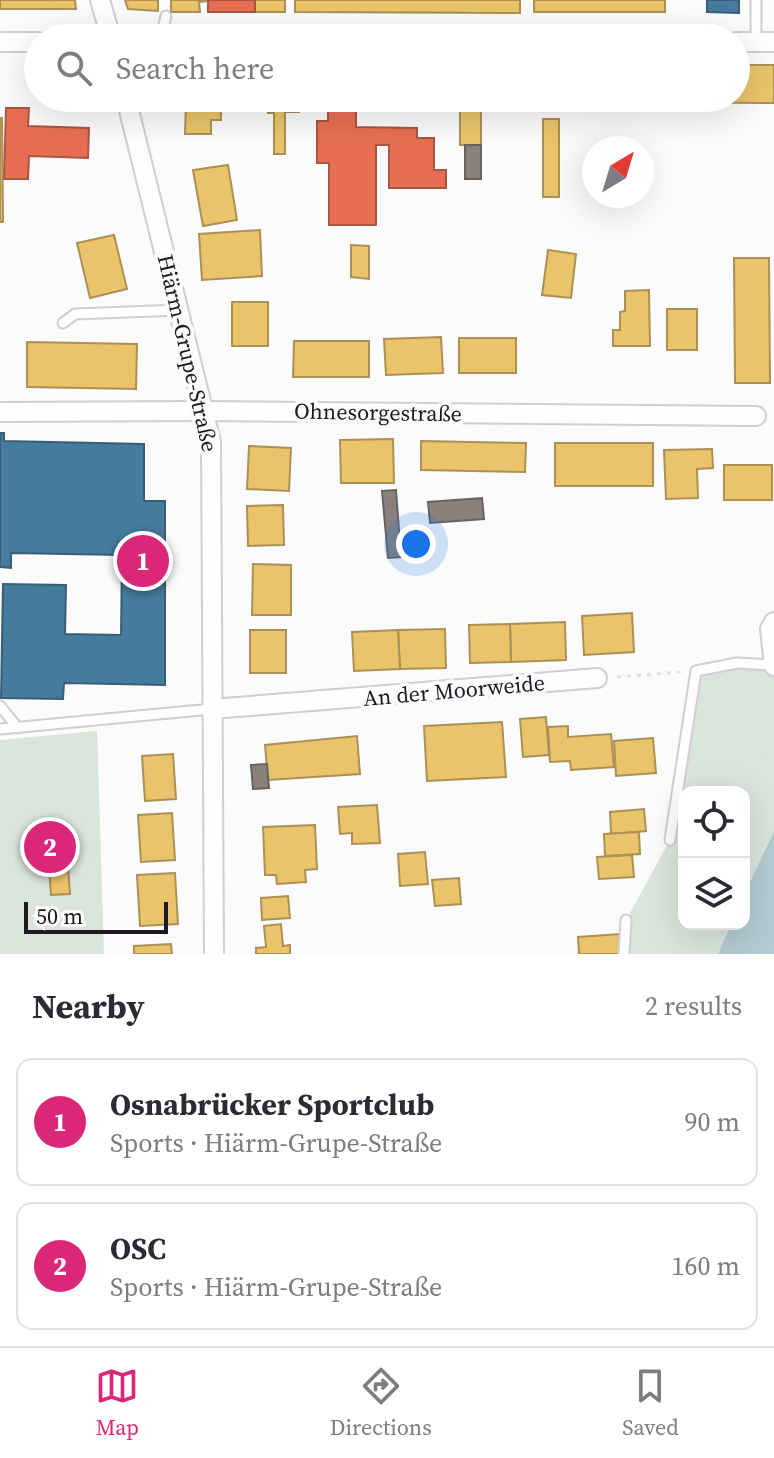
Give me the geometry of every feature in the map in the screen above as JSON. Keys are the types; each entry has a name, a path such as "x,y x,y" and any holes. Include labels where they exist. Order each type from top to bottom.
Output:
{"street":[{"path":"100,0 107,24"},
{"path":"0,42 24,42"},
{"name":"Hiärm-Grupe-Straße","path":"130,112 211,442 214,954"},
{"name":"Ohnesorgestraße","path":"0,412 756,416"},
{"path":"774,622 770,629 774,666"},
{"name":"An der Moorweide","path":"212,709 597,678"}],"lane":[{"path":"756,0 765,42"},
{"path":"164,24 166,16"},
{"path":"63,323 75,314 180,310"},
{"path":"670,840 696,671 737,663 774,666"},
{"path":"0,706 18,728"},
{"path":"0,729 212,709"},
{"path":"624,954 626,920"}],"path":[{"path":"597,678 696,671"},
{"path":"748,786 774,716"},
{"path":"670,840 670,927 675,954"},
{"path":"687,954 693,930"}],"shaded area":[{"path":"737,663 774,665 774,831 750,882 750,786 678,786 696,671"},
{"path":"97,731 104,954 0,954 0,740"},
{"path":"678,788 678,930 728,930 718,954 624,954 626,920 670,840"}],"water":[{"path":"774,831 774,954 718,954 728,930 750,930 750,882"}],"building: Homes":[{"path":"0,0 75,0 76,9 0,9"},
{"path":"125,0 158,0 158,11 128,9"},
{"path":"171,0 208,1 199,2 200,12 171,12"},
{"path":"255,0 285,0 285,12 255,12"},
{"path":"295,0 520,0 520,13 295,12"},
{"path":"534,0 665,0 665,12 534,12"},
{"path":"750,65 774,65 774,103 750,103"},
{"path":"186,112 221,112 221,120 211,120 211,134 185,134"},
{"path":"285,112 285,154 274,154 274,113 268,113"},
{"path":"460,112 481,112 481,145 460,145"},
{"path":"2,118 3,222 0,222"},
{"path":"543,119 559,119 559,197 543,197"},
{"path":"228,165 237,220 203,226 193,170"},
{"path":"260,230 262,276 202,280 199,234"},
{"path":"114,235 127,289 90,298 77,243"},
{"path":"351,245 369,246 369,279 351,277"},
{"path":"548,250 576,254 571,298 542,295"},
{"path":"734,258 769,258 770,383 735,383"},
{"path":"649,290 650,346 613,346 613,330 620,330 620,312 625,311 625,291"},
{"path":"232,302 268,302 268,346 232,346"},
{"path":"667,309 697,309 697,350 667,350"},
{"path":"441,337 443,373 386,375 384,339"},
{"path":"459,338 516,338 516,373 459,373"},
{"path":"294,341 369,341 369,377 293,377"},
{"path":"27,342 137,344 136,389 27,387"},
{"path":"393,439 394,483 341,483 340,440"},
{"path":"421,441 526,443 525,472 421,470"},
{"path":"555,443 653,443 653,486 555,486"},
{"path":"249,446 291,448 289,491 247,489"},
{"path":"712,449 713,468 697,469 698,498 666,499 664,450"},
{"path":"724,465 772,465 772,500 724,500"},
{"path":"283,505 284,545 248,546 247,506"},
{"path":"253,564 291,565 291,615 252,615"},
{"path":"632,613 634,652 584,655 582,616"},
{"path":"565,622 566,660 511,662 510,624"},
{"path":"510,624 511,662 470,663 469,625"},
{"path":"445,629 446,668 400,669 398,630"},
{"path":"250,630 286,630 286,673 250,673"},
{"path":"398,630 400,669 354,671 352,632"},
{"path":"546,717 549,755 523,757 520,719"},
{"path":"502,722 506,777 427,781 424,726"},
{"path":"568,726 568,737 611,734 614,767 571,770 570,761 550,762 548,727"},
{"path":"357,736 360,774 268,780 265,745"},
{"path":"653,738 656,773 616,776 614,741"},
{"path":"173,754 176,799 145,801 142,756"},
{"path":"377,805 380,843 352,844 352,833 340,834 338,807"},
{"path":"644,809 646,831 611,834 610,812"},
{"path":"172,813 175,860 141,862 138,815"},
{"path":"315,825 317,869 305,870 306,882 277,884 276,875 265,875 263,827"},
{"path":"639,832 640,854 605,856 604,834"},
{"path":"425,852 428,884 400,886 398,854"},
{"path":"67,853 70,894 51,895 48,854"},
{"path":"632,855 634,877 599,879 597,857"},
{"path":"175,873 178,924 140,926 137,875"},
{"path":"459,878 461,904 435,906 432,880"},
{"path":"288,896 290,918 262,920 261,898"},
{"path":"281,924 283,946 290,945 290,954 256,954 256,948 266,947 264,926"},
{"path":"620,934 621,954 579,954 578,937"},
{"path":"171,944 172,954 134,954 134,946"}],"building: Shops":[{"path":"208,0 255,0 255,12 208,12"},
{"path":"6,108 24,108 24,112 29,112 28,126 89,128 88,158 29,156 28,179 4,179"},
{"path":"328,112 356,112 356,127 417,128 417,138 434,138 434,170 446,170 446,188 389,188 389,145 376,145 376,225 329,225 329,163 317,163 317,121 328,121"}],"building: Public":[{"path":"707,0 739,0 739,13 707,12"},
{"path":"0,433 4,433 4,441 144,444 144,501 165,501 165,685 64,683 63,699 1,698 3,584 66,585 65,634 121,635 122,555 11,553 11,568 0,567"}],"building: Industry":[{"path":"465,145 481,145 481,179 465,179"},
{"path":"396,490 401,557 388,558 382,491"},
{"path":"482,498 484,519 430,523 428,502"},
{"path":"267,764 269,788 253,789 251,765"}],"place":[{"name":"Osnabrücker Sportclub","path":"143,561"},
{"name":"OSC","path":"50,847"}]}
